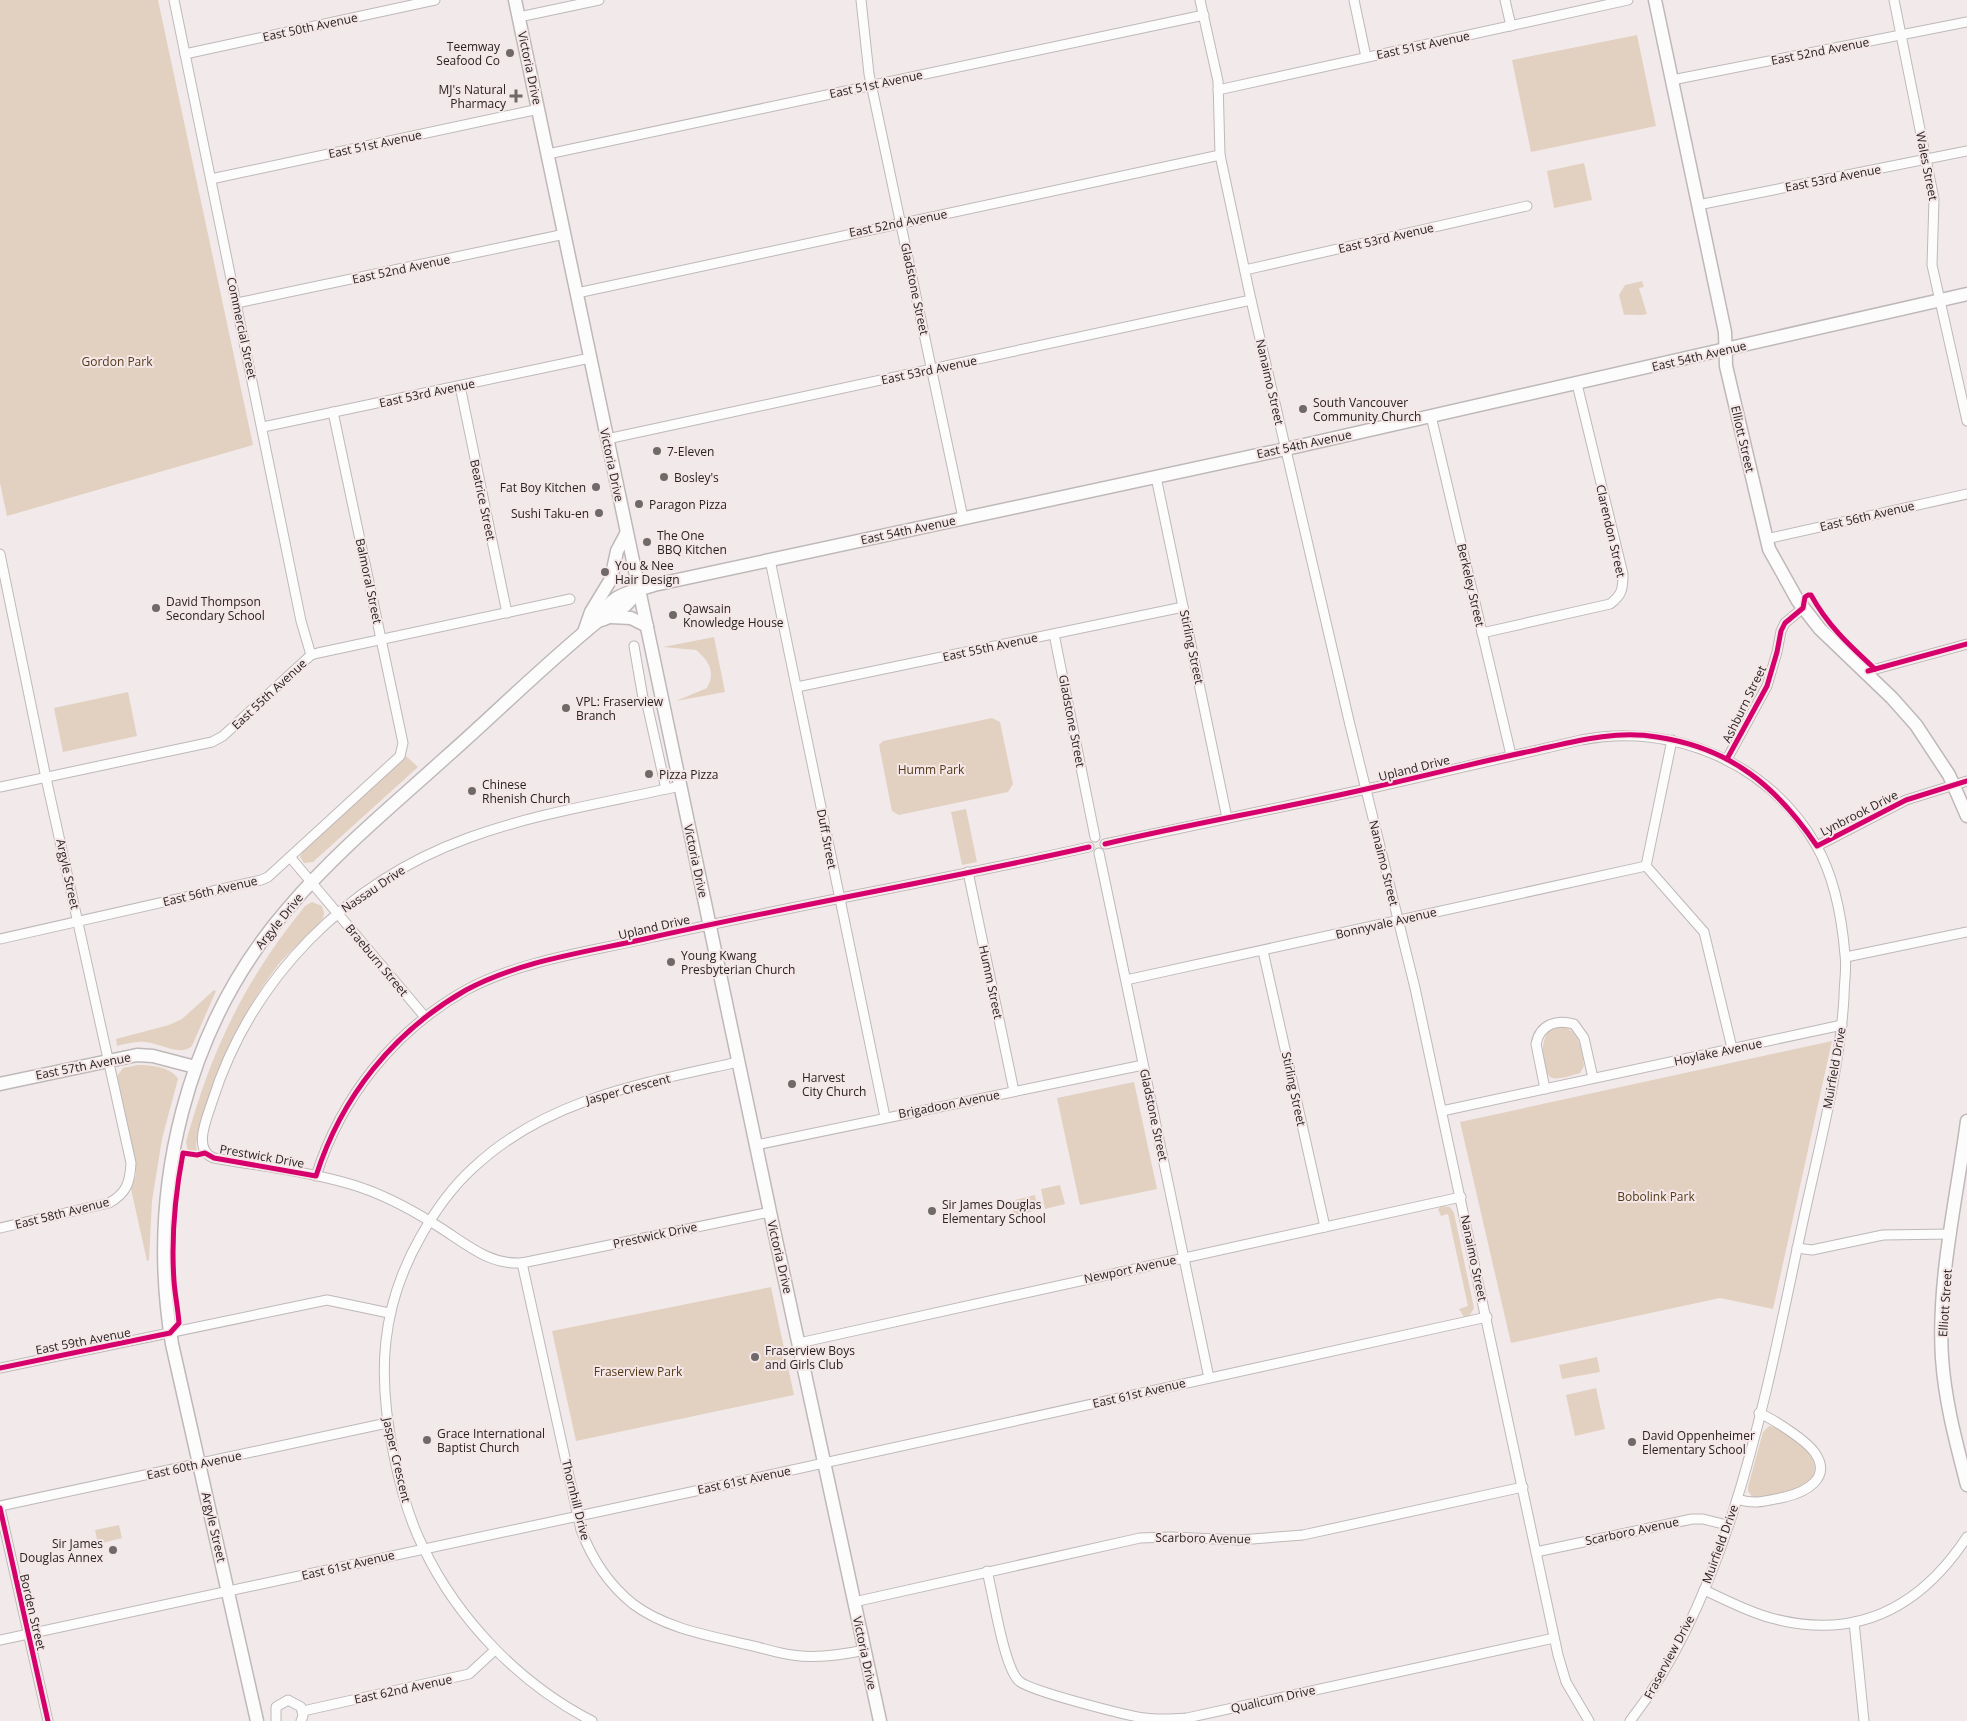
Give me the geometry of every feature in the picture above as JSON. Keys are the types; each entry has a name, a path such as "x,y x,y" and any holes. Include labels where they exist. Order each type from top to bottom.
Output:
{"street":[{"name":"Commercial Street","path":"174,0 263,427 301,621 311,655"},
{"name":"East 50th Avenue","path":"185,54 435,0"},
{"name":"Victoria Drive","path":"515,0 626,534 880,1721"},
{"path":"519,17 599,0"},
{"name":"Gladstone Street","path":"861,0 871,86 963,518"},
{"name":"Nanaimo Street","path":"1200,0 1216,69 1220,155 1251,300 1442,1111 1554,1638 1566,1682 1589,1721"},
{"path":"1354,0 1366,57"},
{"path":"1505,0 1511,26"},
{"name":"East 51st Avenue","path":"1218,90 1628,0"},
{"name":"Elliott Street","path":"1655,0 1725,332 1726,366 1766,539 1784,578 1803,608 1820,629 1916,725 1935,751 1953,784 1967,816"},
{"name":"Wales Street","path":"1894,0 1935,211 1932,265 1967,421"},
{"name":"East 51st Avenue","path":"548,154 1204,15"},
{"name":"East 52nd Avenue","path":"1672,80 1967,22"},
{"name":"East 51st Avenue","path":"210,179 538,109"},
{"name":"East 53rd Avenue","path":"1698,205 1967,151"},
{"name":"East 52nd Avenue","path":"576,293 900,222 1220,155"},
{"name":"East 53rd Avenue","path":"1245,270 1527,206"},
{"name":"East 52nd Avenue","path":"237,303 565,234"},
{"name":"East 54th Avenue","path":"639,590 1577,384 1967,294"},
{"name":"East 53rd Avenue","path":"607,439 1251,300"},
{"name":"East 53rd Avenue","path":"263,427 590,358"},
{"name":"Clarendon Street","path":"1482,633 1610,604 1619,598 1623,588 1622,574 1577,384"},
{"name":"Beatrice Street","path":"460,386 506,613"},
{"name":"Balmoral Street","path":"333,412 382,640 403,750"},
{"name":"Berkeley Street","path":"1431,416 1511,755"},
{"name":"Stirling Street","path":"1156,477 1226,818"},
{"name":"East 56th Avenue","path":"1766,539 1967,494"},
{"path":"583,633 591,612 611,579 617,551 626,534"},
{"name":"Argyle Street","path":"0,554 46,778 131,1163 130,1178 123,1194"},
{"name":"Duff Street","path":"770,560 885,1117"},
{"name":"Argyle Drive","path":"170,1333 164,1264 166,1201 178,1127 196,1067 226,999 244,967 288,907 312,882 583,633 598,621 611,617 630,602 639,590"},
{"name":"Argyle Drive","path":"598,621 602,611 616,599 627,591 639,590"},
{"name":"East 55th Avenue","path":"0,788 212,742 223,736 311,655 570,599"},
{"name":"East 55th Avenue","path":"796,688 1183,607"},
{"name":"Ashburn Street","path":"1727,759 1767,686 1781,631 1785,623 1803,608"},
{"path":"611,617 631,618 647,626"},
{"name":"Gladstone Street","path":"1054,634 1096,837"},
{"path":"1865,672 1967,644"},
{"path":"634,646 642,692 647,704 666,790"},
{"path":"647,704 662,700"},
{"name":"Upland Drive","path":"1105,844 1365,790 1511,755 1603,736 1639,735 1672,740 1727,759"},
{"path":"1672,740 1646,866 1704,932 1732,1048"},
{"name":"East 56th Avenue","path":"0,939 261,880 290,857 400,756 403,750"},
{"name":"Muirfield Drive","path":"1704,1590 1737,1499 1797,1248 1832,1086 1842,1026 1846,957 1837,898 1817,846 1795,815 1775,793 1756,777 1727,759"},
{"name":"Lynbrook Drive","path":"1817,846 1906,800 1967,781"},
{"name":"Nassau Drive","path":"205,1153 202,1140 218,1086 249,1018 272,981 297,951 338,913 396,871 444,846 533,819 680,786"},
{"path":"1096,837 1102,839 1105,844 1104,849 1099,853 1092,851 1089,847 1090,840 1096,837"},
{"name":"Upland Drive","path":"316,1176 329,1140 352,1098 394,1045 425,1017 467,990 500,975 541,962 709,925 1089,847"},
{"name":"Gladstone Street","path":"1099,853 1209,1378"},
{"name":"Braeburn Street","path":"290,857 425,1017"},
{"name":"Bonnyvale Avenue","path":"1126,980 1646,866"},
{"name":"Humm Street","path":"968,872 1014,1091"},
{"path":"1846,957 1967,932"},
{"name":"Stirling Street","path":"1263,951 1325,1227"},
{"path":"1545,1089 1536,1044 1538,1037 1545,1027 1557,1022 1574,1024 1581,1033 1594,1078"},
{"name":"Hoylake Avenue","path":"1442,1111 1842,1026"},
{"name":"East 57th Avenue","path":"0,1084 137,1055 153,1056 196,1067"},
{"name":"Jasper Crescent","path":"592,1721 549,1696 495,1650 456,1602 424,1549 398,1473 387,1423 384,1365 389,1313 400,1278 429,1221 454,1187 473,1167 518,1132 555,1112 617,1090 738,1062"},
{"name":"Brigadoon Avenue","path":"756,1145 1143,1065"},
{"name":"Elliott Street","path":"1967,1120 1966,1141 1951,1234 1942,1316 1942,1356 1950,1417 1967,1484"},
{"name":"Prestwick Drive","path":"205,1153 214,1158 316,1176 365,1189 398,1203 492,1260 507,1264 522,1263 770,1212"},
{"name":"East 58th Avenue","path":"0,1228 100,1206 109,1203 123,1194"},
{"name":"Newport Avenue","path":"799,1343 1461,1197"},
{"path":"1797,1248 1812,1250 1883,1235 1951,1234"},
{"name":"Thornhill Drive","path":"522,1263 578,1516 589,1551 600,1570 634,1604 668,1624 792,1655 824,1656 864,1650"},
{"name":"East 59th Avenue","path":"0,1368 327,1300 389,1313"},
{"name":"East 61st Avenue","path":"0,1640 824,1463 1487,1317"},
{"name":"Argyle Street","path":"170,1333 257,1721"},
{"name":"Muirfield Drive","path":"1737,1499 1753,1504 1799,1494 1812,1486 1819,1474 1820,1466 1815,1452 1771,1419 1759,1413"},
{"name":"East 60th Avenue","path":"0,1507 387,1423"},
{"name":"Scarboro Avenue","path":"854,1602 1140,1538 1171,1536 1239,1540 1303,1535 1523,1487"},
{"name":"Borden Street","path":"0,1507 48,1721"},
{"name":"Scarboro Avenue","path":"1536,1552 1692,1519 1703,1519 1727,1526"},
{"path":"1704,1590 1748,1610 1791,1623 1816,1625 1854,1622 1896,1607 1914,1597 1940,1573 1967,1537"},
{"name":"Qualicum Drive","path":"988,1572 1007,1657 1019,1681 1037,1690 1142,1718 1164,1720 1187,1718 1554,1638"},
{"name":"Fraserview Drive","path":"1630,1721 1644,1703 1671,1658 1704,1590"},
{"path":"1854,1622 1864,1721"},
{"name":"East 62nd Avenue","path":"303,1711 469,1674 495,1650"},
{"path":"276,1721 276,1707 284,1701 293,1701 301,1706 303,1711 301,1721"}],"green space":[{"name":"Gordon Park","path":"0,0 158,0 253,445 7,516 0,483"},
{"path":"1637,35 1656,126 1531,152 1512,60"},
{"path":"1584,163 1592,200 1554,208 1547,171"},
{"path":"1642,281 1644,287 1639,288 1647,314 1624,315 1619,295 1625,285"},
{"path":"714,637 725,692 676,701 707,688 711,677 710,667 696,650 663,647"},
{"path":"128,692 137,736 63,752 54,708"},
{"name":"Humm Park","path":"992,718 1000,722 1013,784 1008,792 899,815 892,811 879,745 883,741"},
{"path":"406,756 418,767 313,862 304,863 300,857 304,850"},
{"path":"966,809 977,862 962,865 951,812"},
{"path":"312,902 322,906 323,918 278,965 250,1006 218,1073 202,1120 196,1144 197,1153 188,1152 186,1142 196,1108 207,1076 232,1017 247,989 283,934 305,906"},
{"path":"214,990 216,991 192,1046 187,1049 176,1050 141,1042 117,1046 116,1039 169,1025 182,1019"},
{"path":"1562,1026 1573,1032 1579,1042 1584,1066 1580,1073 1562,1078 1552,1078 1545,1070 1543,1063 1544,1041 1549,1031"},
{"name":"Bobolink Park","path":"1832,1041 1773,1309 1720,1298 1511,1343 1460,1122"},
{"path":"138,1065 166,1069 178,1079 162,1139 152,1201 149,1260 147,1261 131,1189 136,1175 135,1161 117,1076 123,1068"},
{"path":"1134,1082 1157,1189 1080,1205 1057,1098"},
{"path":"1060,1185 1065,1204 1045,1209 1041,1189"},
{"path":"1035,1195 1038,1210 1014,1216 1011,1201"},
{"path":"1442,1206 1450,1207 1454,1213 1474,1308 1470,1315 1464,1317 1459,1309 1468,1306 1448,1214 1441,1216 1438,1209"},
{"name":"Fraserview Park","path":"771,1287 794,1395 576,1441 552,1331"},
{"path":"1597,1357 1600,1372 1562,1379 1559,1365"},
{"path":"1596,1388 1605,1429 1575,1436 1566,1395"},
{"path":"1769,1426 1775,1427 1809,1454 1814,1465 1813,1474 1807,1482 1798,1488 1774,1496 1754,1499 1748,1491 1748,1487 1763,1432"},
{"path":"119,1525 122,1538 98,1544 95,1530"}],"cycle path":[{"path":"1727,759 1767,686 1781,631 1785,623 1803,608 1805,597 1808,595 1811,595 1840,635 1875,669"},
{"path":"1868,671 1967,644"},
{"path":"1105,844 1341,795 1566,743 1611,736 1642,735 1683,742 1707,750 1729,761 1749,773 1768,788 1785,805 1817,846 1906,800 1967,781"},
{"path":"0,1368 170,1333 179,1323 174,1281 173,1233 183,1153 197,1155 205,1153 214,1158 316,1176 340,1119 355,1093 373,1069 393,1046 416,1025 466,990 510,971 556,958 759,914 979,871 1089,847"},
{"path":"0,1508 48,1721"}],"place":[{"name":"Teemway Seafood Co","path":"510,53"},
{"name":"MJ's Natural Pharmacy","path":"516,96"},
{"name":"South Vancouver Community Church","path":"1303,409"},
{"name":"7-Eleven","path":"657,451"},
{"name":"Bosley's","path":"664,477"},
{"name":"Fat Boy Kitchen","path":"596,487"},
{"name":"Paragon Pizza","path":"639,504"},
{"name":"Sushi Taku-en","path":"599,513"},
{"name":"The One BBQ Kitchen","path":"647,542"},
{"name":"You & Nee Hair Design","path":"605,572"},
{"name":"David Thompson Secondary School","path":"156,608"},
{"name":"Qawsain Knowledge House","path":"673,615"},
{"name":"VPL: Fraserview Branch","path":"566,708"},
{"name":"Pizza Pizza","path":"649,774"},
{"name":"Chinese Rhenish Church","path":"472,791"},
{"name":"Young Kwang Presbyterian Church","path":"671,962"},
{"name":"Harvest City Church","path":"792,1084"},
{"name":"Sir James Douglas Elementary School","path":"932,1211"},
{"name":"Fraserview Boys and Girls Club","path":"755,1357"},
{"name":"Grace International Baptist Church","path":"427,1440"},
{"name":"David Oppenheimer Elementary School","path":"1632,1442"},
{"name":"Sir James Douglas Annex","path":"113,1550"}]}
